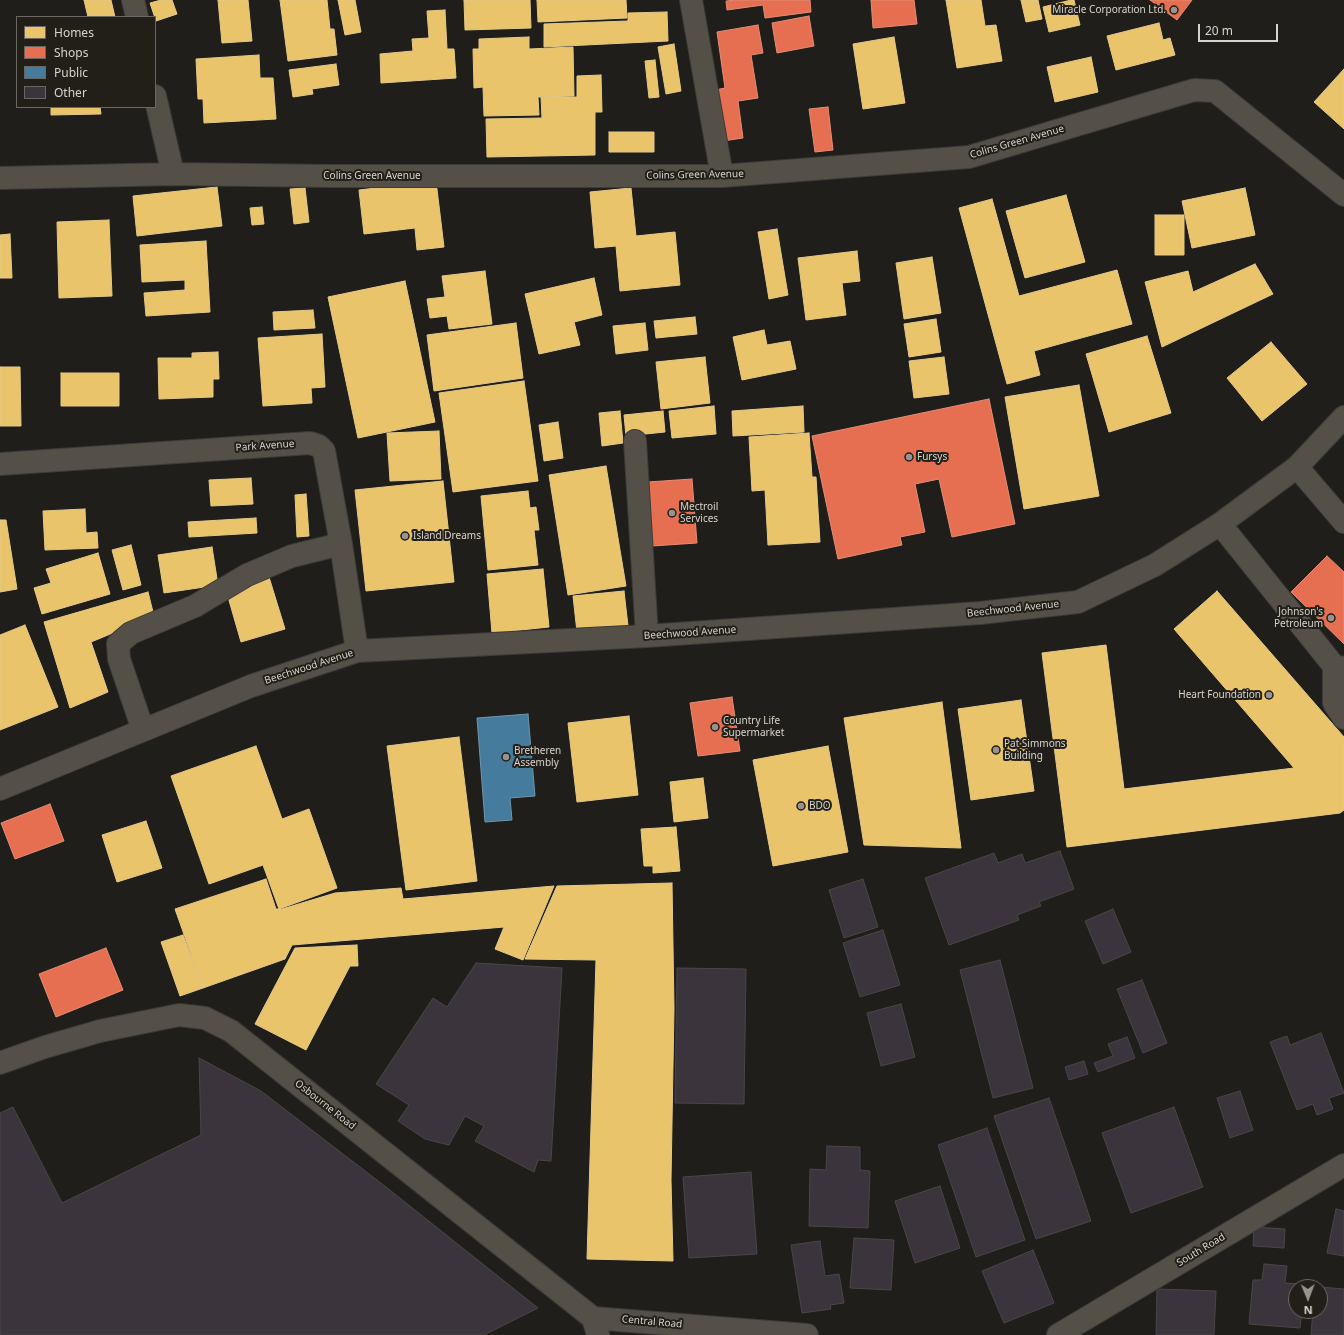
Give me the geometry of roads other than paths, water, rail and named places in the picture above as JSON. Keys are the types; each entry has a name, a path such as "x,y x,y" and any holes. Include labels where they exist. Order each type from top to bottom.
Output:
{"street":[{"path":"133,0 136,16"},
{"path":"691,0 722,176"},
{"name":"Colins Green Avenue","path":"0,178 173,174 332,176 722,176 969,157 1194,90 1215,91 1344,195"},
{"path":"156,100 173,174"},
{"name":"Beechwood Avenue","path":"0,789 251,686 356,651 647,636 980,614 1078,602 1155,565 1220,524 1297,467 1344,417"},
{"path":"634,441 647,636"},
{"name":"Park Avenue","path":"0,464 310,443 319,446 324,451 341,544 356,651"},
{"path":"1297,467 1344,522"},
{"path":"1220,524 1339,667 1334,703 1344,718"},
{"path":"143,730 119,658 118,644 131,633 195,606 246,575 292,556 341,544"},
{"name":"Osbourne Road","path":"0,1063 45,1047 100,1032 179,1015 205,1018 231,1030 595,1326"},
{"name":"South Road","path":"1058,1335 1344,1165"},
{"name":"Central Road","path":"595,1326 807,1335"}],"place":[{"name":"Miracle Corporation Ltd.","path":"1174,10"},
{"name":"Fursys","path":"909,457"},
{"name":"Mectroil Services","path":"672,513"},
{"name":"Island Dreams","path":"405,536"},
{"name":"Johnson's Petroleum","path":"1331,618"},
{"name":"Heart Foundation","path":"1269,695"},
{"name":"Country Life Supermarket","path":"715,727"},
{"name":"Pat Simmons Building","path":"996,750"},
{"name":"Bretheren Assembly","path":"506,757"},
{"name":"BDO","path":"801,806"}]}
